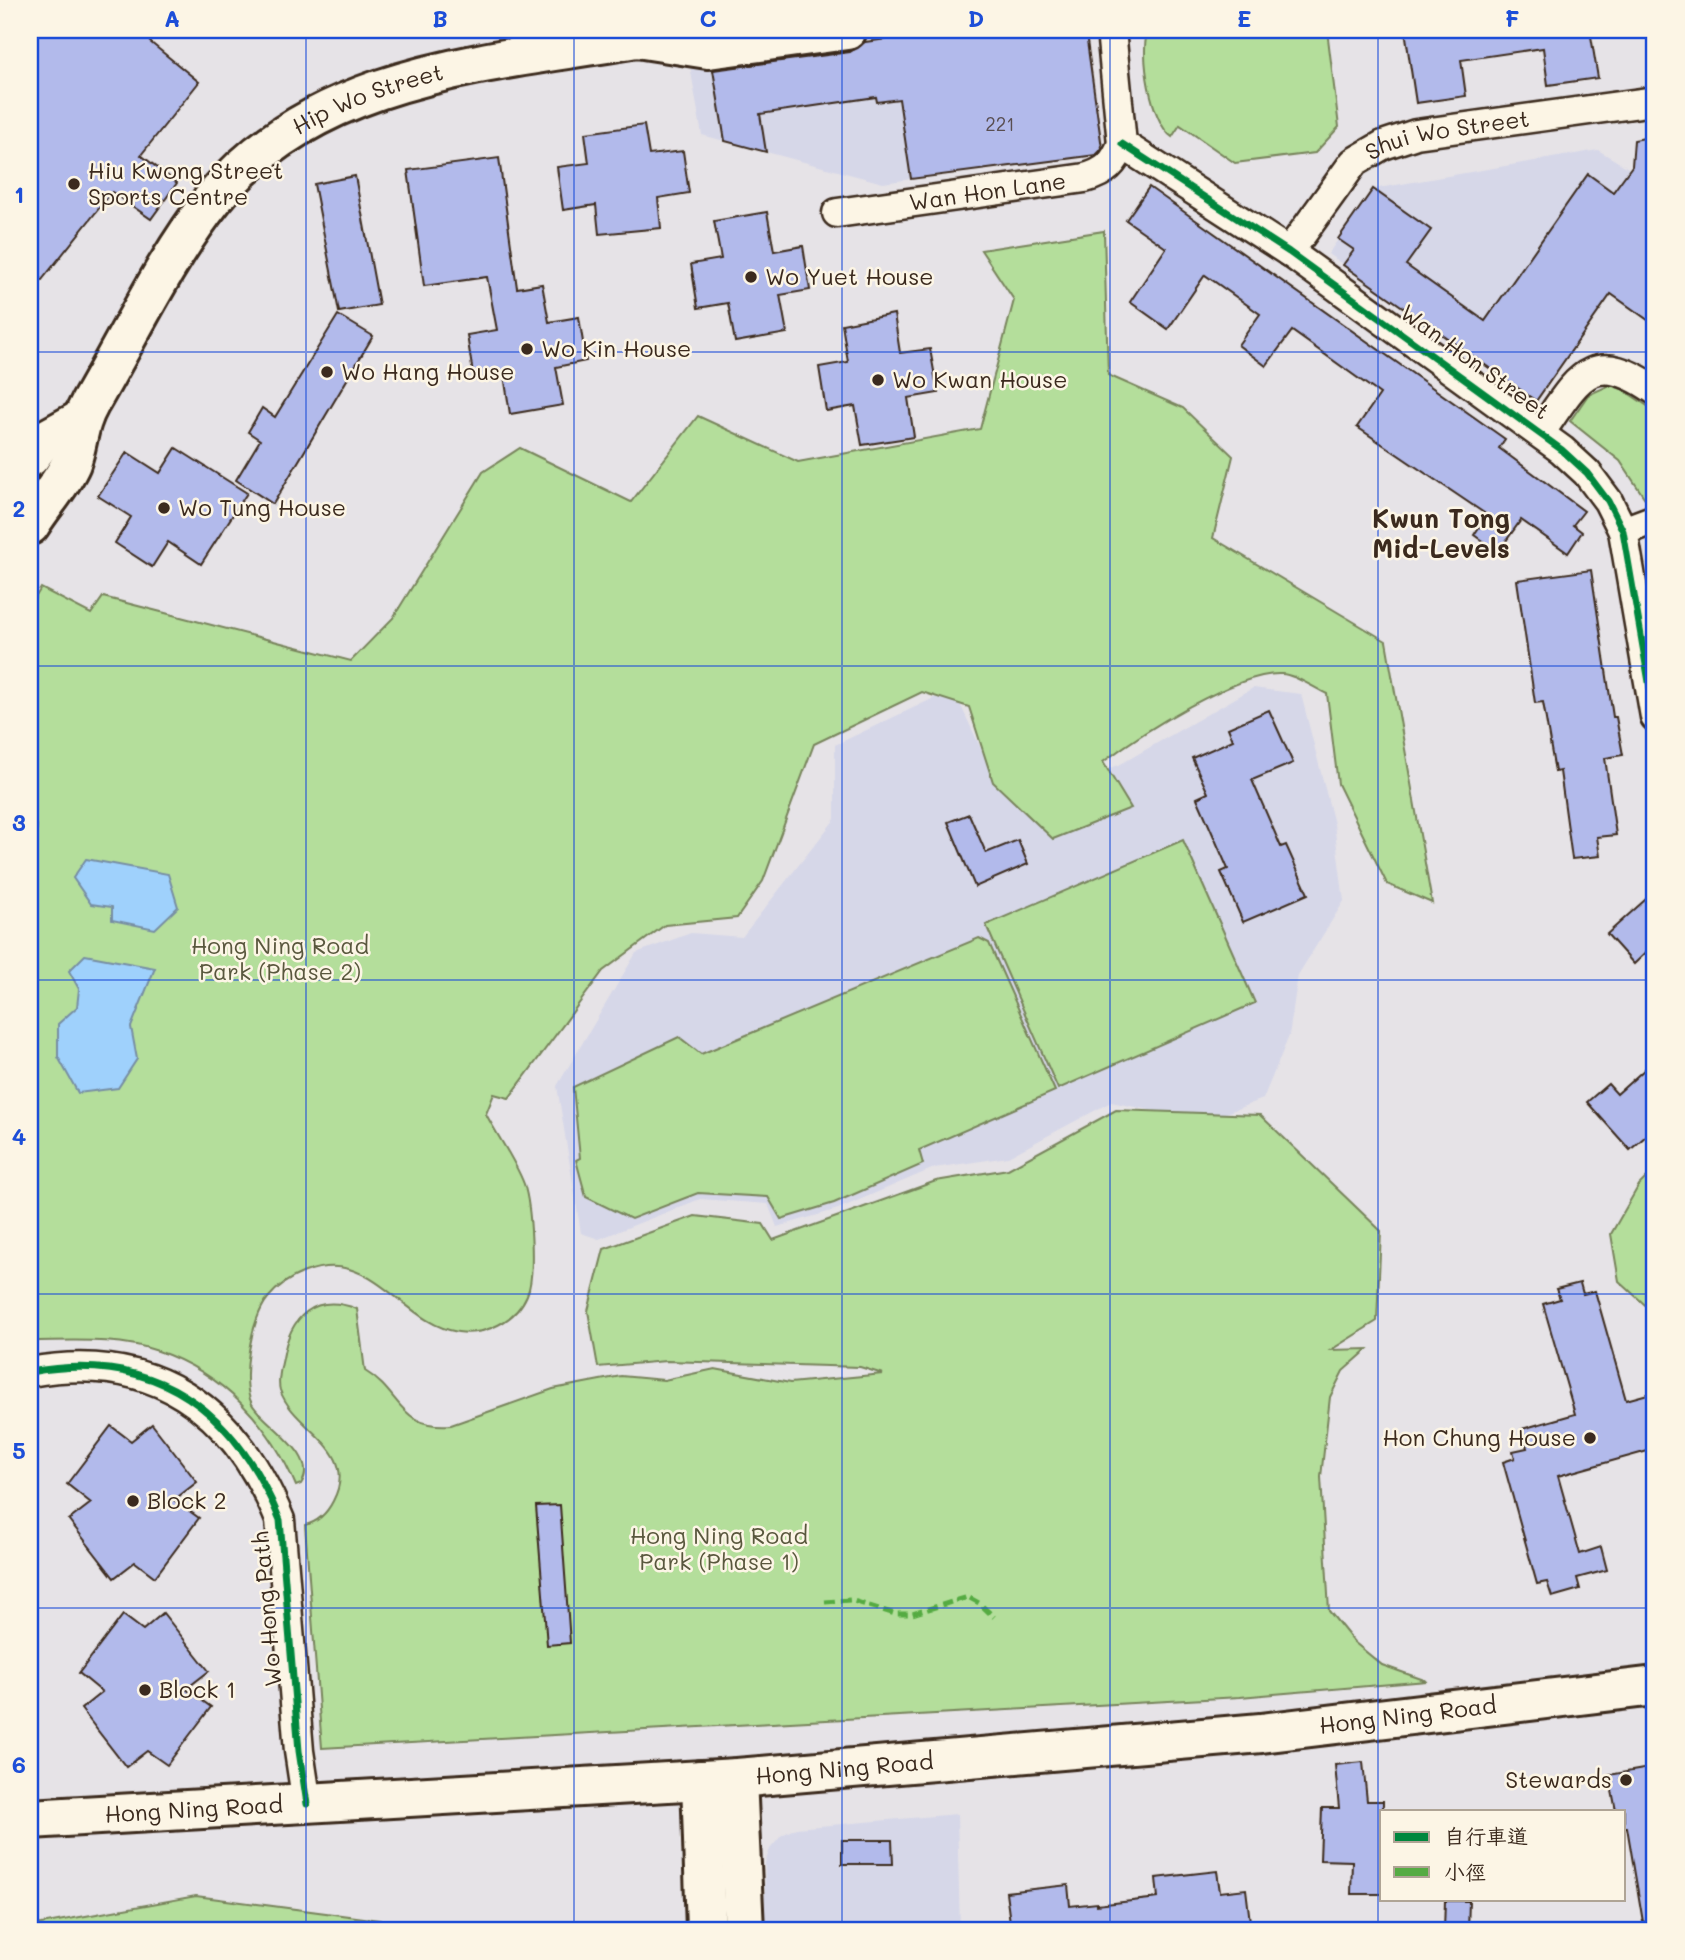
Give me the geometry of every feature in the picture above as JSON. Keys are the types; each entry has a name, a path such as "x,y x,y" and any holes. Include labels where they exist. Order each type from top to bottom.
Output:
{"main road":[{"name":"Hip Wo Street","path":"32,514 71,463 79,421 206,209 234,176 291,131 332,108 406,79 651,34 708,49 846,30"},
{"path":"30,457 41,442 79,421"},
{"name":"Hong Ning Road","path":"30,1819 719,1779 1261,1733 1655,1686"},
{"path":"706,1930 719,1779"},
{"path":"719,1779 744,1930"}],"street":[{"path":"1111,30 1122,144"},
{"name":"Shui Wo Street","path":"1289,252 1354,162 1383,145 1416,134 1655,101"},
{"name":"Wan Hon Lane","path":"837,213 1085,178 1102,173 1115,161 1122,144"},
{"name":"Wan Hon Street","path":"1122,144 1289,252 1540,433 1587,473 1608,500 1623,531 1655,717"},
{"path":"1540,433 1576,382 1592,371 1611,368 1630,373 1655,390"},
{"path":"1623,531 1655,519"},
{"name":"Wo Hong Path","path":"30,1372 65,1366 101,1367 135,1373 168,1386 198,1404 226,1427 248,1454 266,1485 279,1520 299,1751 307,1804"}],"shaded area":[{"path":"888,39 911,179 883,183 702,135 690,66"},
{"path":"1598,150 1655,184 1655,230 1536,401 1328,254 1373,189"},
{"path":"1253,688 1301,694 1334,824 1344,901 1298,975 1289,1036 1263,1099 1218,1116 1179,1116 1111,1102 1008,1157 934,1168 838,1209 777,1227 768,1204 700,1199 599,1239 581,1233 557,1086 636,953 691,933 742,937 835,819 835,745 953,689 992,772 1077,780 1119,765"},
{"path":"957,1814 960,1930 765,1930 765,1863 770,1849 782,1835 796,1828"}],"green space":[{"path":"1148,30 1327,30 1339,127 1315,153 1235,163 1180,125 1172,137 1158,117 1149,87 1145,54"},
{"name":"Hong Ning Road Park (Phase 2)","path":"1104,231 1108,375 1183,408 1233,456 1213,538 1386,641 1432,903 1387,884 1338,784 1327,694 1293,677 1282,674 1263,676 1215,693 1119,750 1103,762 1131,808 1053,839 993,782 969,707 922,692 814,744 763,881 737,918 665,925 603,971 509,1098 494,1094 486,1114 524,1184 530,1223 530,1285 522,1304 515,1312 489,1329 458,1332 429,1321 364,1275 338,1267 304,1272 284,1283 268,1298 252,1334 247,1366 249,1394 258,1412 297,1451 305,1473 301,1484 296,1486 272,1442 241,1404 223,1387 181,1361 158,1351 127,1344 30,1341 30,889 37,825 30,820 30,606 41,588 91,614 103,597 351,661 393,618 483,472 520,448 631,502 698,416 798,462 980,429 1014,300 981,250"},
{"path":"1610,385 1622,389 1655,411 1655,500 1648,503 1620,461 1570,421 1588,395"},
{"path":"1183,840 1255,1003 1058,1089 986,925"},
{"path":"979,938 989,943 1055,1091 919,1150 923,1164 834,1203 781,1219 768,1197 698,1193 631,1219 586,1197 576,1160 580,1158 573,1087 679,1037 701,1054"},
{"name":"Hong Ning Road Park (Phase 1)","path":"1116,1110 1260,1115 1381,1231 1377,1321 1331,1350 1368,1349 1343,1371 1330,1397 1321,1477 1329,1611 1354,1642 1382,1665 1427,1681 1240,1697 322,1748 305,1525 318,1519 331,1505 339,1483 338,1467 332,1453 287,1404 279,1382 286,1343 298,1320 306,1312 328,1304 357,1309 365,1371 387,1389 410,1415 434,1425 451,1425 553,1389 621,1376 664,1380 715,1369 790,1383 883,1374 860,1367 666,1361 598,1367 588,1311 604,1249 695,1216 763,1224 773,1240 936,1181 1008,1169"},
{"path":"1655,1169 1655,1314 1619,1281 1611,1234 1639,1185"},
{"path":"196,1896 447,1930 30,1930 30,1926"}],"water":[{"path":"86,859 168,874 178,907 155,929 112,920 112,907 91,904 73,878"},
{"path":"85,955 155,968 131,1027 137,1059 118,1088 78,1093 58,1057 58,1024 77,1007 79,989 69,971"}],"building":[{"name":"Hiu Kwong Street Sports Centre","path":"30,30 161,30 150,42 199,82 141,155 177,183 151,219 112,192 30,295"},
{"path":"953,30 1079,30 1086,34 1102,148 1099,152 1096,155 911,179 899,99 877,102 876,97 760,114 766,152 725,141 713,70 850,52 865,42"},
{"path":"1405,30 1590,30 1598,78 1548,85 1543,48 1461,60 1466,96 1416,103"},
{"path":"644,125 649,155 683,151 689,193 658,198 661,228 599,234 596,205 563,210 557,167 589,163 585,133"},
{"path":"1655,136 1655,325 1611,294 1536,401 1343,265 1354,250 1338,239 1373,189 1431,230 1406,265 1485,321 1588,174 1613,192 1632,166 1634,140"},
{"path":"499,158 517,288 542,284 549,322 579,317 586,361 556,367 563,405 510,414 504,375 474,380 467,335 497,330 487,277 424,286 408,170"},
{"path":"355,176 379,305 339,312 314,184"},
{"path":"1149,187 1505,439 1499,448 1584,511 1573,525 1582,532 1568,553 1521,520 1498,552 1474,535 1487,515 1357,427 1380,394 1292,331 1266,366 1238,345 1260,314 1205,275 1168,329 1130,302 1166,248 1126,220"},
{"name":"Wo Yuet House","path":"767,212 774,251 803,246 810,290 780,295 787,333 735,342 728,303 698,308 691,264 721,259 714,221"},
{"name":"Wo Kwan House","path":"894,314 900,353 930,349 938,393 908,398 914,437 862,445 855,406 826,411 819,367 848,362 842,324"},
{"path":"338,315 373,336 273,504 236,480 260,440 248,432 262,408 275,417"},
{"name":"Wo Tung House","path":"176,448 247,493 201,564 168,542 152,567 115,543 131,517 98,496 127,452 160,473"},
{"path":"1591,570 1613,717 1616,717 1623,755 1605,758 1616,835 1597,837 1600,856 1572,859 1560,771 1555,772 1543,702 1535,703 1517,580"},
{"path":"1269,710 1293,763 1252,780 1281,847 1286,845 1308,894 1243,922 1221,872 1228,869 1197,798 1208,793 1192,758 1233,740 1228,728"},
{"path":"969,814 986,853 1018,840 1028,864 975,887 948,822"},
{"path":"1655,891 1655,944 1634,964 1607,934"},
{"path":"1655,1060 1655,1128 1630,1150 1587,1102 1608,1084 1617,1094"},
{"name":"Hon Chung House","path":"1580,1283 1583,1294 1595,1291 1626,1400 1655,1392 1655,1449 1558,1476 1580,1554 1601,1547 1607,1570 1577,1578 1580,1589 1552,1597 1547,1582 1537,1584 1503,1462 1515,1458 1513,1451 1527,1448 1522,1429 1575,1414 1543,1304 1560,1299 1556,1289"},
{"name":"Block 2","path":"152,1424 197,1482 174,1500 199,1518 155,1577 135,1562 114,1578 69,1520 91,1503 67,1484 111,1426 131,1441"},
{"path":"560,1505 570,1643 547,1645 536,1506"},
{"name":"Block 1","path":"163,1613 209,1671 186,1689 211,1707 167,1765 147,1751 126,1767 81,1709 102,1692 79,1673 123,1615 143,1630"},
{"path":"1363,1762 1367,1801 1383,1801 1383,1810 1380,1810 1380,1894 1351,1894 1352,1861 1320,1860 1322,1808 1339,1808 1335,1765"},
{"path":"1655,1767 1655,1921 1643,1922 1626,1827 1626,1810 1616,1810 1609,1775"},
{"path":"842,1840 892,1840 893,1864 842,1864"},
{"path":"1217,1871 1220,1892 1246,1889 1251,1930 1011,1930 1006,1892 1068,1885 1070,1906 1097,1905 1158,1898 1156,1878"},
{"path":"1445,1901 1469,1901 1468,1930 1444,1930"}],"marked path":[{"path":"825,1602 850,1600 895,1614 912,1614 968,1597 994,1617"}],"cycle path":[{"path":"1122,144 1289,252 1562,450 1587,473 1608,501 1623,531 1655,717"},
{"path":"30,1372 74,1367 115,1370 151,1379 184,1395 213,1418 239,1446 261,1480 280,1520 299,1751 307,1804"}],"place":[{"name":"Hiu Kwong Street Sports Centre","path":"74,184"},
{"name":"Wo Yuet House","path":"751,277"},
{"name":"Wo Kin House","path":"527,349"},
{"name":"Wo Hang House","path":"327,372"},
{"name":"Wo Kwan House","path":"878,380"},
{"name":"Wo Tung House","path":"164,508"},
{"name":"Hon Chung House","path":"1590,1438"},
{"name":"Block 2","path":"133,1501"},
{"name":"Block 1","path":"145,1690"},
{"name":"Stewards","path":"1626,1780"}],"district":[{"name":"Kwun Tong Mid-Levels","path":"1441,534"}]}
